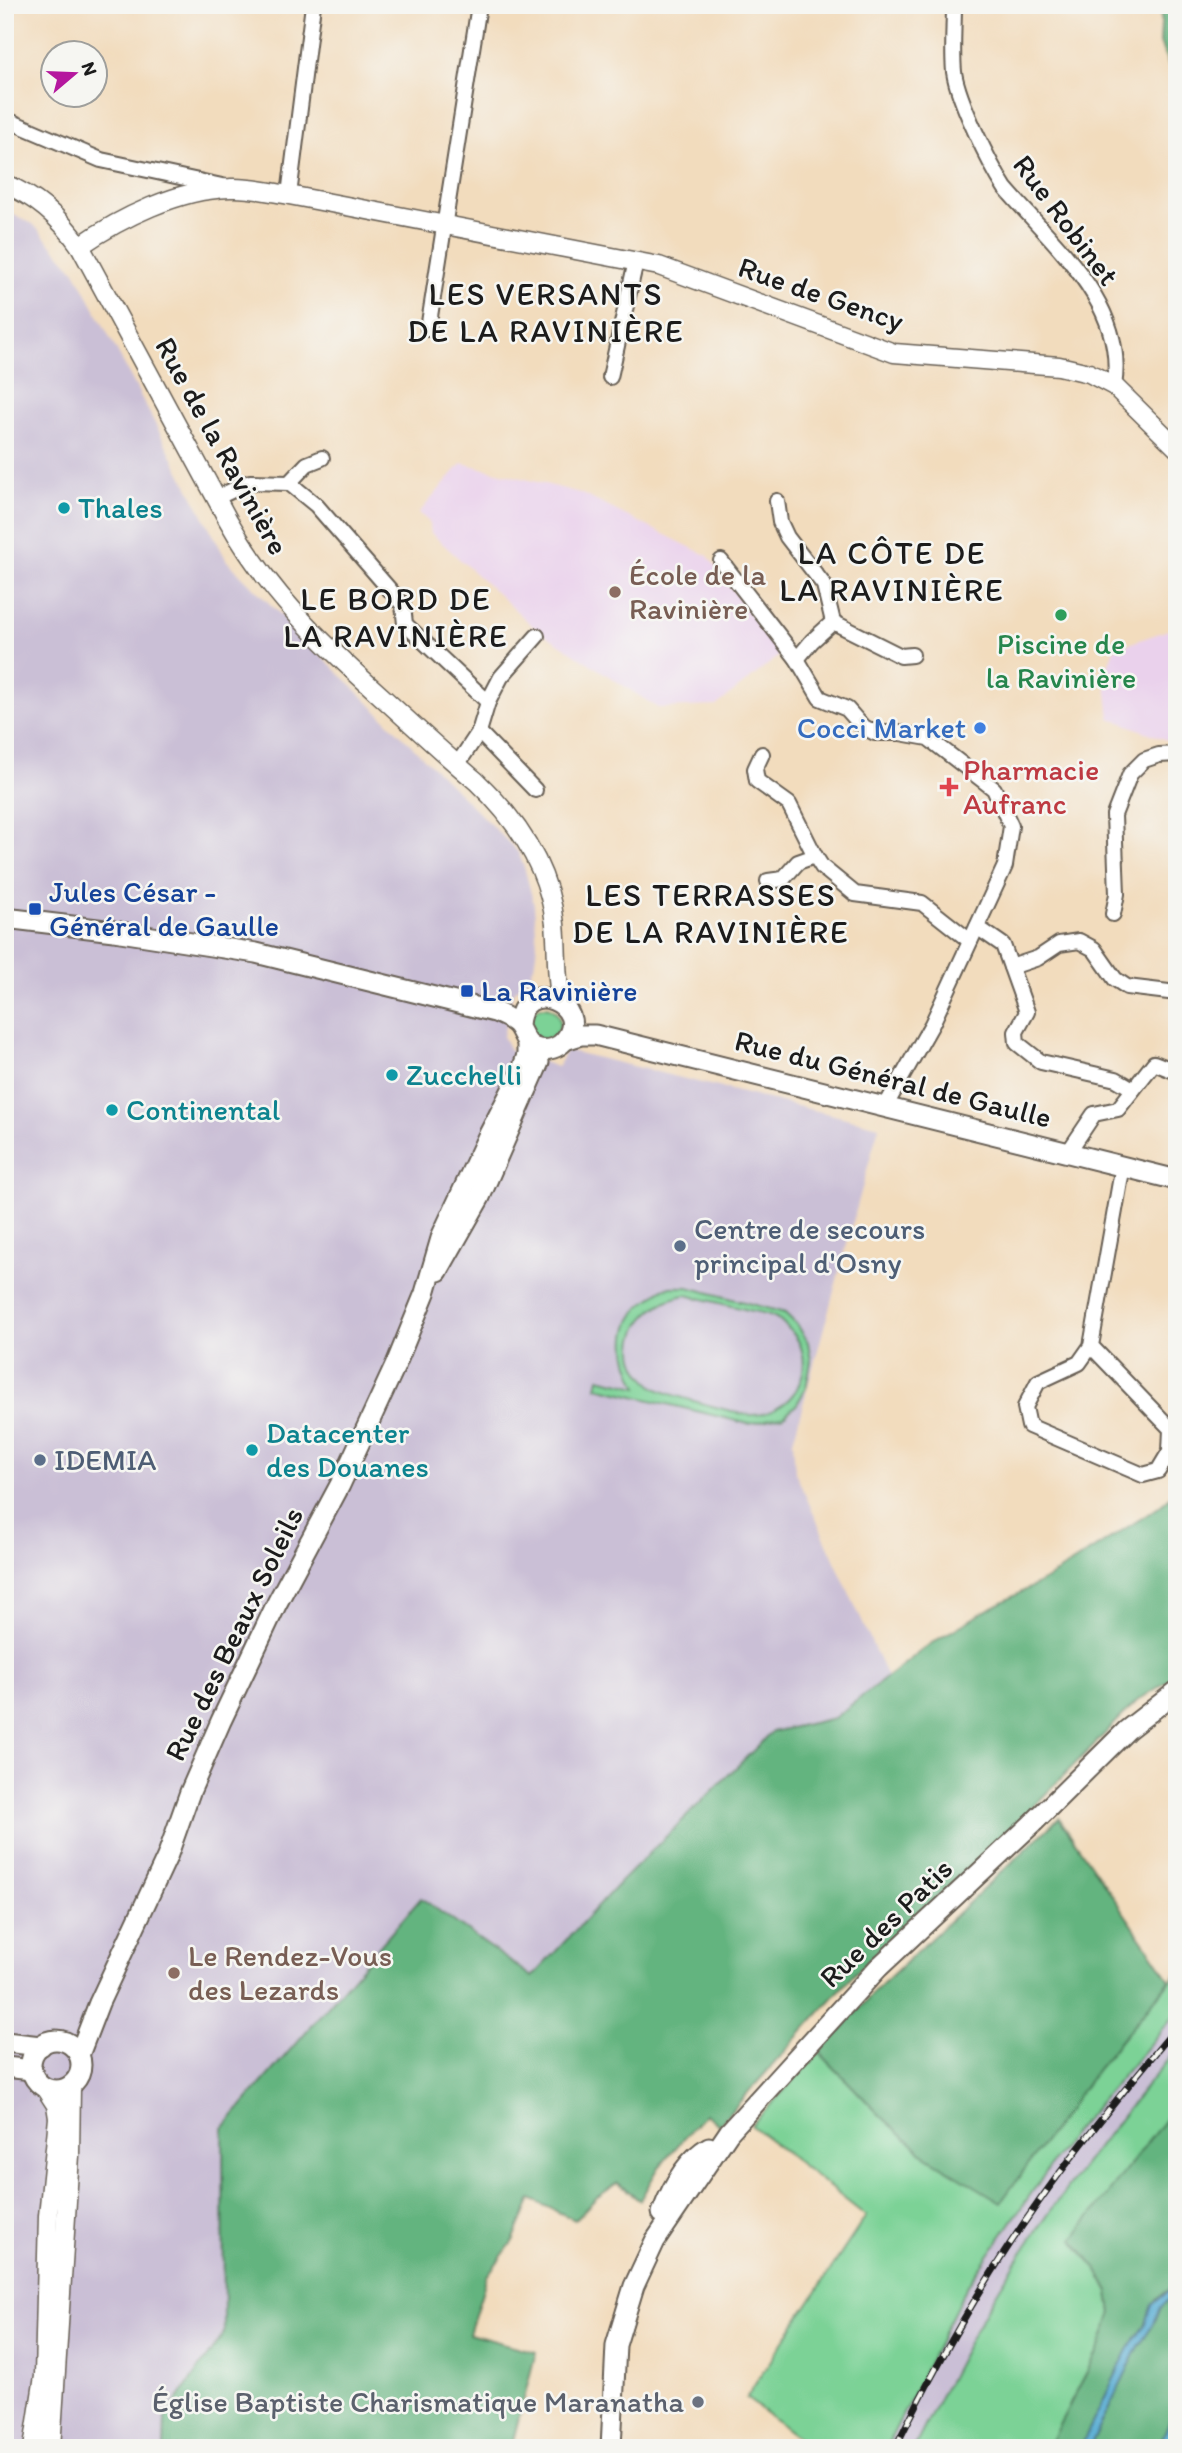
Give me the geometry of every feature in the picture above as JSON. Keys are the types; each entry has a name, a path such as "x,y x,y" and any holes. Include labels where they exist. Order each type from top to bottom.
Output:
{"main road":[{"path":"5,918 150,936 256,953 526,1020"},
{"path":"526,1020 552,999 595,1035"},
{"path":"565,1040 570,1029 566,1011"},
{"path":"526,1020 536,1048 547,1049 581,1035 595,1035"},
{"name":"Rue des Beaux Soleils","path":"79,2055 99,2003 163,1868 190,1792 221,1721 277,1603 340,1485 396,1364 425,1293 442,1235 522,1070 527,1055 526,1020"},
{"name":"Rue du Général de Gaulle","path":"595,1035 1177,1180"},
{"name":"Rue des Beaux Soleils","path":"425,1293 480,1197 536,1066 547,1049"},
{"name":"Rue des Patis","path":"1092,1764 1120,1722 1177,1678"},
{"name":"Rue des Patis","path":"611,2448 616,2345 634,2286 655,2241 729,2132 878,1968 1139,1719 1177,1691"},
{"name":"Rue des Beaux Soleils","path":"49,2043 76,2028 99,2003"},
{"path":"5,2042 68,2043 79,2055 80,2073 71,2086 61,2090 46,2088 37,2081 32,2070 34,2055 49,2043"},
{"path":"5,2067 32,2070"}],"street":[{"path":"289,195 313,5"},
{"path":"428,329 479,5"},
{"name":"Rue Robinet","path":"954,5 954,70 962,98 1004,188 1078,272 1097,302 1115,344 1117,361 1114,386"},
{"name":"Rue de Gency","path":"5,119 101,160 230,188 289,195 659,266 894,353 1059,366 1089,373 1114,386 1177,448"},
{"path":"167,202 169,175"},
{"name":"Rue de la Ravinière","path":"5,184 42,205 69,231 80,246 215,498 251,559 299,619 499,804 530,846 552,908 557,964 566,1011"},
{"name":"Rue de Gency","path":"80,246 126,218 167,202 230,188"},
{"path":"610,377 636,261"},
{"path":"289,483 307,464 322,458"},
{"path":"215,498 250,482 289,483 316,505 403,606 405,624 488,702"},
{"path":"777,500 780,522 787,537 824,585 833,622 901,656 912,655"},
{"path":"721,561 797,659 820,698 847,709 862,726 875,733 900,733 928,738 994,789 1011,826 1005,866 932,1024 885,1107"},
{"path":"797,659 833,622"},
{"path":"457,765 479,732 488,702 501,677 537,636"},
{"path":"479,732 535,790"},
{"path":"762,754 755,769 757,781 789,804 821,867 855,894 922,903 970,941"},
{"path":"1113,914 1117,894 1114,815 1130,774 1144,760 1159,755 1177,754"},
{"path":"768,881 783,879 798,862 815,856"},
{"path":"977,927 1003,945 1027,1012 1016,1032 1017,1043 1041,1062 1116,1079 1133,1088"},
{"path":"1011,967 1038,958 1059,944 1079,941 1094,949 1115,979 1127,987 1177,993"},
{"path":"526,1020 557,964"},
{"path":"1067,1154 1094,1114 1118,1109 1154,1063 1177,1072"},
{"path":"1091,1346 1171,1429 1170,1451 1158,1471 1143,1475 1029,1426 1025,1407 1038,1382 1079,1363 1091,1346 1123,1166"},
{"path":"51,2448 70,2155 71,2086"},
{"path":"33,2448 44,2376 48,2216 58,2118 56,2105 46,2088"}],"shaded area":[{"path":"5,211 33,224 75,271 227,561 518,852 534,905 537,945 534,966 527,981 513,992 503,1036 510,1050 557,1067 566,1050 879,1126 793,1441 795,1472 887,1677 834,1718 772,1733 621,1881 532,1977 421,1898 223,2128 224,2333 165,2417 164,2448 5,2448"},
{"name":"École de la Ravinière","path":"462,463 580,493 708,556 780,655 716,706 658,708 535,628 431,533 429,522 419,513"},
{"path":"1177,627 1177,744 1110,718 1105,675 1114,649"},
{"path":"1177,1973 1177,2104 947,2448 861,2448 871,2427"}],"green space":[{"path":"1162,6 1177,8 1177,85 1160,43"},
{"path":"544,1007 555,1012 560,1023 555,1034 544,1039 533,1034 528,1023 533,1012"},
{"path":"688,1287 785,1313 798,1326 808,1342 811,1361 806,1388 797,1404 784,1416 749,1424 597,1387 599,1378 638,1387 626,1353 627,1330 631,1320 637,1310 661,1290","holes":["686,1295 778,1319 797,1340 803,1354 800,1382 793,1395 768,1412 752,1415 654,1387 641,1374 635,1360 633,1345 636,1332 655,1308"]},
{"path":"1177,1491 1177,1675 1137,1701 1020,1820 855,1973 719,2125 705,2114 659,2167 640,2200 618,2183 596,2198 575,2220 531,2199 513,2241 487,2276 469,2334 536,2352 511,2448 164,2448 165,2417 224,2333 223,2128 421,1898 532,1977 621,1881 772,1732 834,1718 930,1644 985,1611 1047,1579 1159,1507"},
{"path":"1059,1818 1170,1980 1097,2069 1001,2202 927,2157 881,2116 820,2053 876,1990"},
{"path":"1177,1973 1177,2012 1071,2136 967,2286 886,2448 812,2448 746,2398 866,2216 751,2125 820,2053 881,2116 927,2157 1001,2201 1097,2069"},
{"path":"1177,2049 1177,2287 1074,2242 1097,2269 1109,2292 1112,2313 1100,2347 1048,2447 914,2448 991,2302 1033,2236 1079,2172"},
{"path":"1177,2104 1177,2284 1158,2298 1151,2308 1146,2323 1128,2350 1080,2448 1047,2448 1100,2347 1112,2313 1109,2291 1097,2269 1073,2239"},
{"path":"1177,2291 1177,2404 1158,2448 1089,2448 1139,2346 1161,2307"}],"water":[{"path":"1177,2284 1177,2291 1161,2307 1139,2346 1089,2448 1080,2448 1128,2350 1146,2323 1152,2305"},
{"path":"1177,2404 1177,2437 1172,2448 1158,2448"}],"railway":[{"path":"895,2448 962,2322 1018,2232 1088,2136 1177,2027"}],"place":[{"name":"Thales","path":"64,508"},
{"name":"École de la Ravinière","path":"615,592"},
{"name":"Piscine de la Ravinière","path":"1061,615"},
{"name":"Cocci Market","path":"980,728"},
{"name":"Pharmacie Aufranc","path":"949,787"},
{"name":"Jules César - Général de Gaulle","path":"35,909"},
{"name":"La Ravinière","path":"467,991"},
{"name":"Zucchelli","path":"392,1075"},
{"name":"Continental","path":"112,1110"},
{"name":"Centre de secours principal d'Osny","path":"680,1246"},
{"name":"Datacenter des Douanes","path":"252,1450"},
{"name":"IDEMIA","path":"40,1460"},
{"name":"Le Rendez-Vous des Lezards","path":"174,1973"},
{"name":"Église Baptiste Charismatique Maranatha","path":"698,2402"}],"district":[{"name":"LES VERSANTS DE LA RAVINIÈRE","path":"546,312"},
{"name":"LA CÔTE DE LA RAVINIÈRE","path":"892,572"},
{"name":"LE BORD DE LA RAVINIÈRE","path":"396,618"},
{"name":"LES TERRASSES DE LA RAVINIÈRE","path":"711,914"}]}
